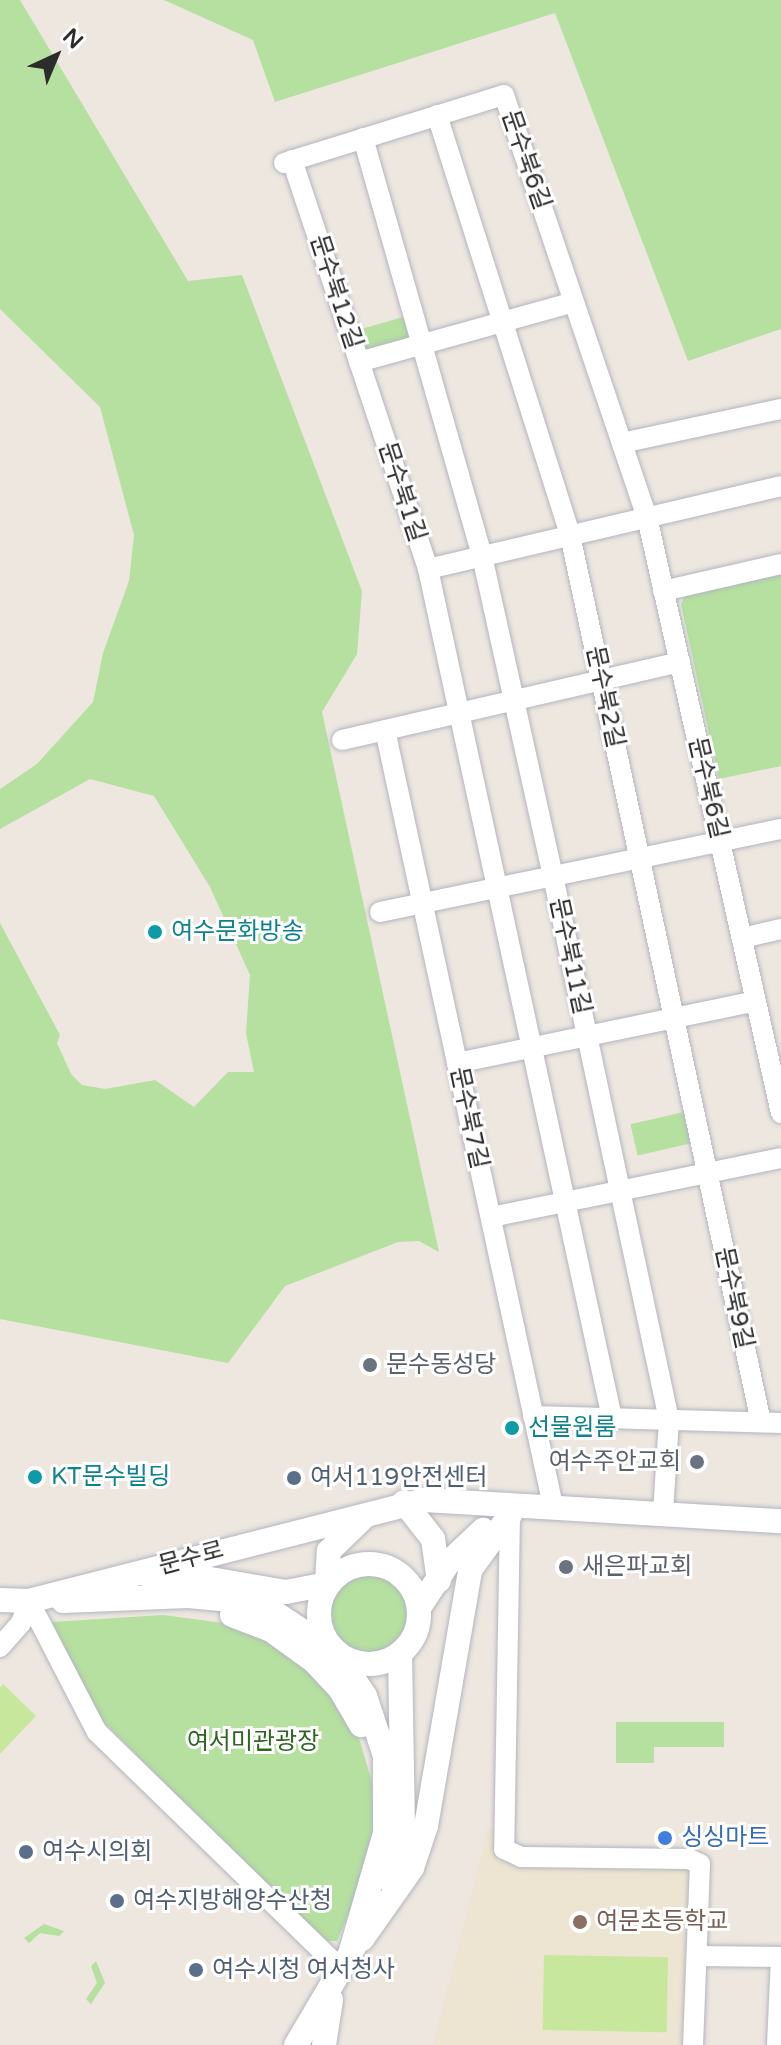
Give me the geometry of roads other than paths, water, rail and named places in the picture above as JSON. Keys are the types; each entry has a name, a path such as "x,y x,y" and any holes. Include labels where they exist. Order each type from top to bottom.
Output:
{"street":[{"name":"문수북6길","path":"288,161 504,95 647,517 781,1113"},
{"path":"437,115 570,535"},
{"path":"363,138 482,556 553,876"},
{"name":"문수북12길","path":"288,161 359,362 574,302"},
{"name":"문수북1길","path":"359,362 428,569 781,486"},
{"path":"622,443 781,409"},
{"name":"문수북2길","path":"570,535 639,858"},
{"path":"663,591 781,564"},
{"path":"428,569 612,1418"},
{"path":"342,740 680,662"},
{"name":"문수북7길","path":"385,730 533,1416 563,1507"},
{"path":"380,912 781,829"},
{"path":"639,858 707,1173"},
{"name":"문수북11길","path":"553,876 620,1190"},
{"path":"742,938 781,929"},
{"name":"문수북11길","path":"457,1063 756,1001"},
{"path":"491,1217 781,1158"},
{"name":"문수북9길","path":"533,1416 771,1422 707,1173"},
{"path":"620,1190 669,1420 663,1514"},
{"path":"444,1572 474,1500"},
{"name":"문수로","path":"0,1600 29,1601 386,1507 474,1500 563,1507"},
{"path":"324,2045 342,1968 378,1866 387,1801 385,1756 376,1720 327,1642 318,1614 327,1584 325,1565 334,1544 386,1507 433,1539 444,1572"},
{"path":"29,1601 107,1601 188,1596 232,1600 272,1611 337,1654 368,1664 400,1654 416,1634 419,1608 444,1572 489,1525 510,1515 563,1507 781,1521"},
{"path":"510,1515 504,1849 521,1857 695,1860 702,1871 693,2045"},
{"path":"342,1968 412,1868 426,1826 470,1570 510,1515"},
{"path":"119,1577 205,1578 279,1591 327,1584 350,1566 381,1564 407,1580 419,1608"},
{"path":"29,1601 97,1732 342,1968"},
{"path":"0,1647 21,1623 29,1601"},
{"path":"107,1601 241,1616 298,1648 350,1703 387,1801"},
{"path":"296,2045 382,1898 401,1845 400,1654"},
{"path":"699,1956 781,1957 777,2045"}],"place":[{"name":"여수문화방송","path":"155,932"},
{"name":"문수동성당","path":"370,1365"},
{"name":"선물원룸","path":"512,1428"},
{"name":"여수주안교회","path":"697,1462"},
{"name":"KT문수빌딩","path":"35,1477"},
{"name":"여서119안전센터","path":"294,1478"},
{"name":"새은파교회","path":"566,1567"},
{"name":"싱싱마트","path":"665,1838"},
{"name":"여수시의회","path":"26,1852"},
{"name":"여수지방해양수산청","path":"117,1901"},
{"name":"여문초등학교","path":"580,1922"},
{"name":"여수시청 여서청사","path":"196,1970"}],"park label":[{"name":"여서미관광장","path":"253,1742"}]}
